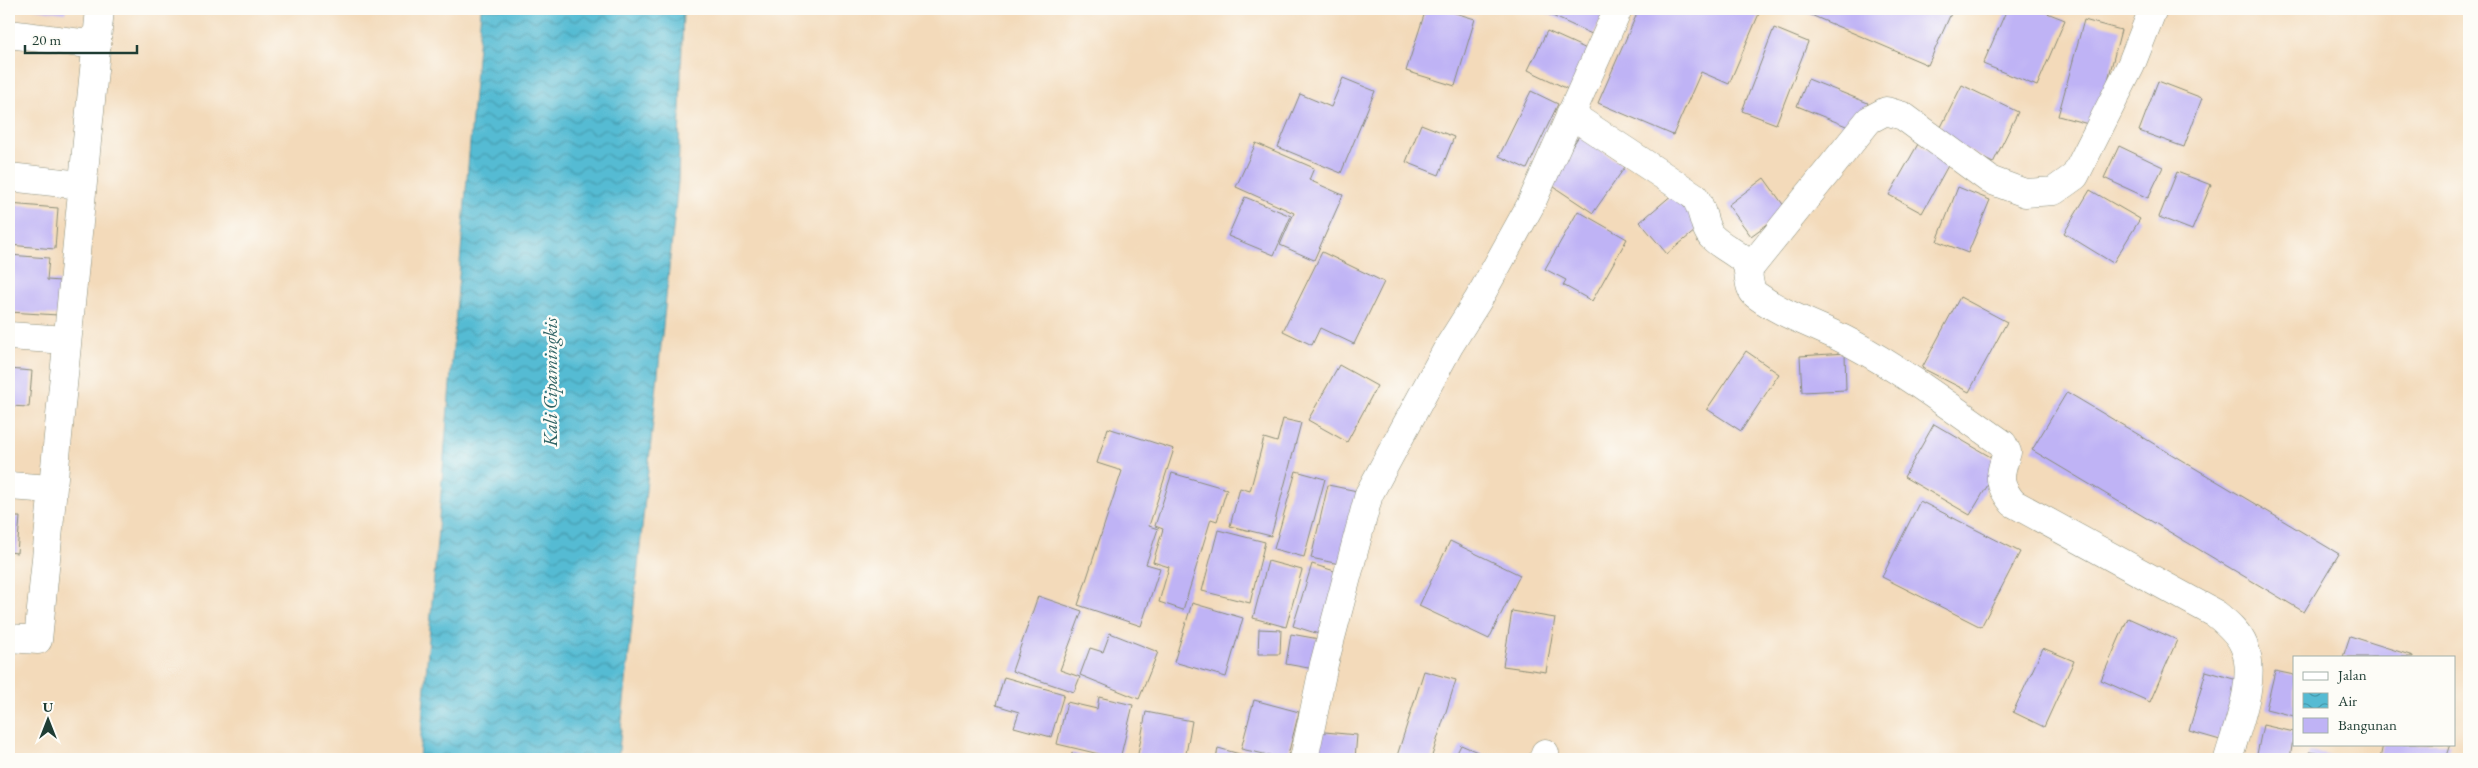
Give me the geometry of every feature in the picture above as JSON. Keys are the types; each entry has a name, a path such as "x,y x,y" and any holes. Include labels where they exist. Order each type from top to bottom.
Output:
{"street":[{"path":"9,638 38,640 51,489 100,9"},
{"path":"1304,759 1324,664 1369,494 1449,346 1478,300 1530,206 1618,9"},
{"path":"1749,269 1869,120 1886,111 1903,116 1990,180 2025,193 2054,192 2075,176 2131,65 2153,9"},
{"path":"9,34 97,45"},
{"path":"1570,114 1694,196 1712,237 1742,259 1749,269 1750,284 1755,294 1806,323 1849,341 1894,367 2003,444 2007,452 2001,474 2002,490 2012,502 2216,614 2228,624 2244,646 2248,664 2248,689 2228,759"},
{"path":"9,177 81,185"},
{"path":"9,336 66,340"},
{"path":"9,486 51,489"}],"water":[{"name":"Kali Cipamingkis","path":"481,9 683,9 678,182 618,759 419,759"}],"building":[{"path":"33,9 66,9 65,13"},
{"path":"1426,9 1442,9 1475,19 1455,86 1406,71"},
{"path":"1537,9 1606,9 1594,35"},
{"path":"1639,9 1761,9 1729,84 1701,72 1673,135 1598,103"},
{"path":"1797,9 1953,9 1928,65"},
{"path":"2007,9 2037,9 2065,20 2037,86 1983,64"},
{"path":"2084,20 2121,30 2096,126 2058,116"},
{"path":"1774,28 1808,42 1776,124 1742,111"},
{"path":"1547,31 1589,50 1570,90 1528,70"},
{"path":"1343,78 1375,91 1341,173 1278,147 1300,94 1331,107"},
{"path":"1808,79 1868,103 1856,130 1797,106"},
{"path":"2158,81 2202,98 2184,147 2139,131"},
{"path":"1962,85 2018,112 1993,163 1937,135"},
{"path":"1531,91 1558,104 1527,169 1499,156"},
{"path":"1421,124 1454,137 1439,175 1406,162"},
{"path":"1579,136 1625,167 1593,213 1548,183"},
{"path":"1256,143 1314,168 1309,180 1343,195 1314,260 1280,245 1294,213 1236,187"},
{"path":"1918,144 1950,162 1922,213 1889,195"},
{"path":"2119,146 2163,167 2148,198 2104,178"},
{"path":"2177,172 2211,185 2192,230 2159,217"},
{"path":"1764,178 1787,210 1751,236 1728,205"},
{"path":"1958,187 1990,200 1968,253 1937,241"},
{"path":"2090,190 2140,219 2113,263 2064,233"},
{"path":"1673,194 1701,226 1667,254 1640,222"},
{"path":"1245,197 1291,216 1274,255 1228,236"},
{"path":"9,204 58,208 55,249 9,245"},
{"path":"1578,211 1627,239 1592,301 1563,285 1566,280 1545,269"},
{"path":"1322,252 1384,282 1354,344 1320,328 1312,345 1283,331"},
{"path":"9,255 49,258 47,280 60,281 58,315 9,312"},
{"path":"1960,297 2007,322 1969,392 1922,368"},
{"path":"1746,351 1779,374 1741,431 1707,409"},
{"path":"1845,353 1846,390 1802,392 1800,356"},
{"path":"1339,365 1377,386 1347,442 1308,420"},
{"path":"9,369 32,371 29,407 9,406"},
{"path":"2067,392 2339,554 2304,612 2032,450"},
{"path":"1283,419 1301,423 1271,536 1230,526 1240,488 1250,491 1264,438 1277,442"},
{"path":"1934,424 2001,463 1970,515 1904,477"},
{"path":"1108,428 1174,449 1149,526 1158,529 1146,564 1160,568 1141,626 1078,605 1122,471 1097,463"},
{"path":"1296,471 1325,479 1304,557 1274,549"},
{"path":"1172,473 1227,489 1217,521 1211,519 1183,610 1159,602 1169,567 1153,562 1163,529 1155,526"},
{"path":"1328,485 1362,492 1344,565 1311,558"},
{"path":"1920,501 2020,552 1981,627 1882,577"},
{"path":"9,517 20,517 17,553 9,552"},
{"path":"1218,530 1265,542 1250,603 1202,591"},
{"path":"1450,541 1520,575 1489,639 1419,606"},
{"path":"1268,561 1302,570 1286,627 1253,618"},
{"path":"1312,564 1341,573 1322,635 1293,626"},
{"path":"1038,596 1082,611 1060,670 1080,677 1074,692 1012,671"},
{"path":"1192,603 1243,618 1226,677 1174,662"},
{"path":"1512,611 1555,618 1546,672 1503,666"},
{"path":"2128,618 2177,640 2150,702 2101,680"},
{"path":"1259,629 1281,630 1280,654 1258,654"},
{"path":"1110,633 1158,652 1139,699 1080,675 1090,648 1103,652"},
{"path":"1291,634 1319,639 1314,669 1286,664"},
{"path":"2350,636 2413,656 2343,656"},
{"path":"2043,648 2074,661 2044,727 2013,712"},
{"path":"1424,671 1456,680 1431,759 1396,759"},
{"path":"2206,671 2244,682 2227,742 2189,731"},
{"path":"2275,671 2293,675 2293,716 2266,709"},
{"path":"1004,677 1064,694 1051,737 1014,727 1019,712 996,705"},
{"path":"1099,697 1133,705 1120,759 1057,744 1067,702 1097,709"},
{"path":"1254,700 1299,712 1287,759 1241,749"},
{"path":"1146,712 1192,721 1185,759 1137,759"},
{"path":"2263,725 2293,732 2290,759 2256,759"},
{"path":"1314,731 1357,735 1355,759 1312,759"},
{"path":"1461,745 1494,759 1454,759"},
{"path":"2383,746 2449,746 2445,759 2380,759"},
{"path":"1218,748 1258,759 1216,759"},
{"path":"2309,752 2346,758 2346,759 2308,759"},
{"path":"1072,753 1094,759 1071,759"}]}
